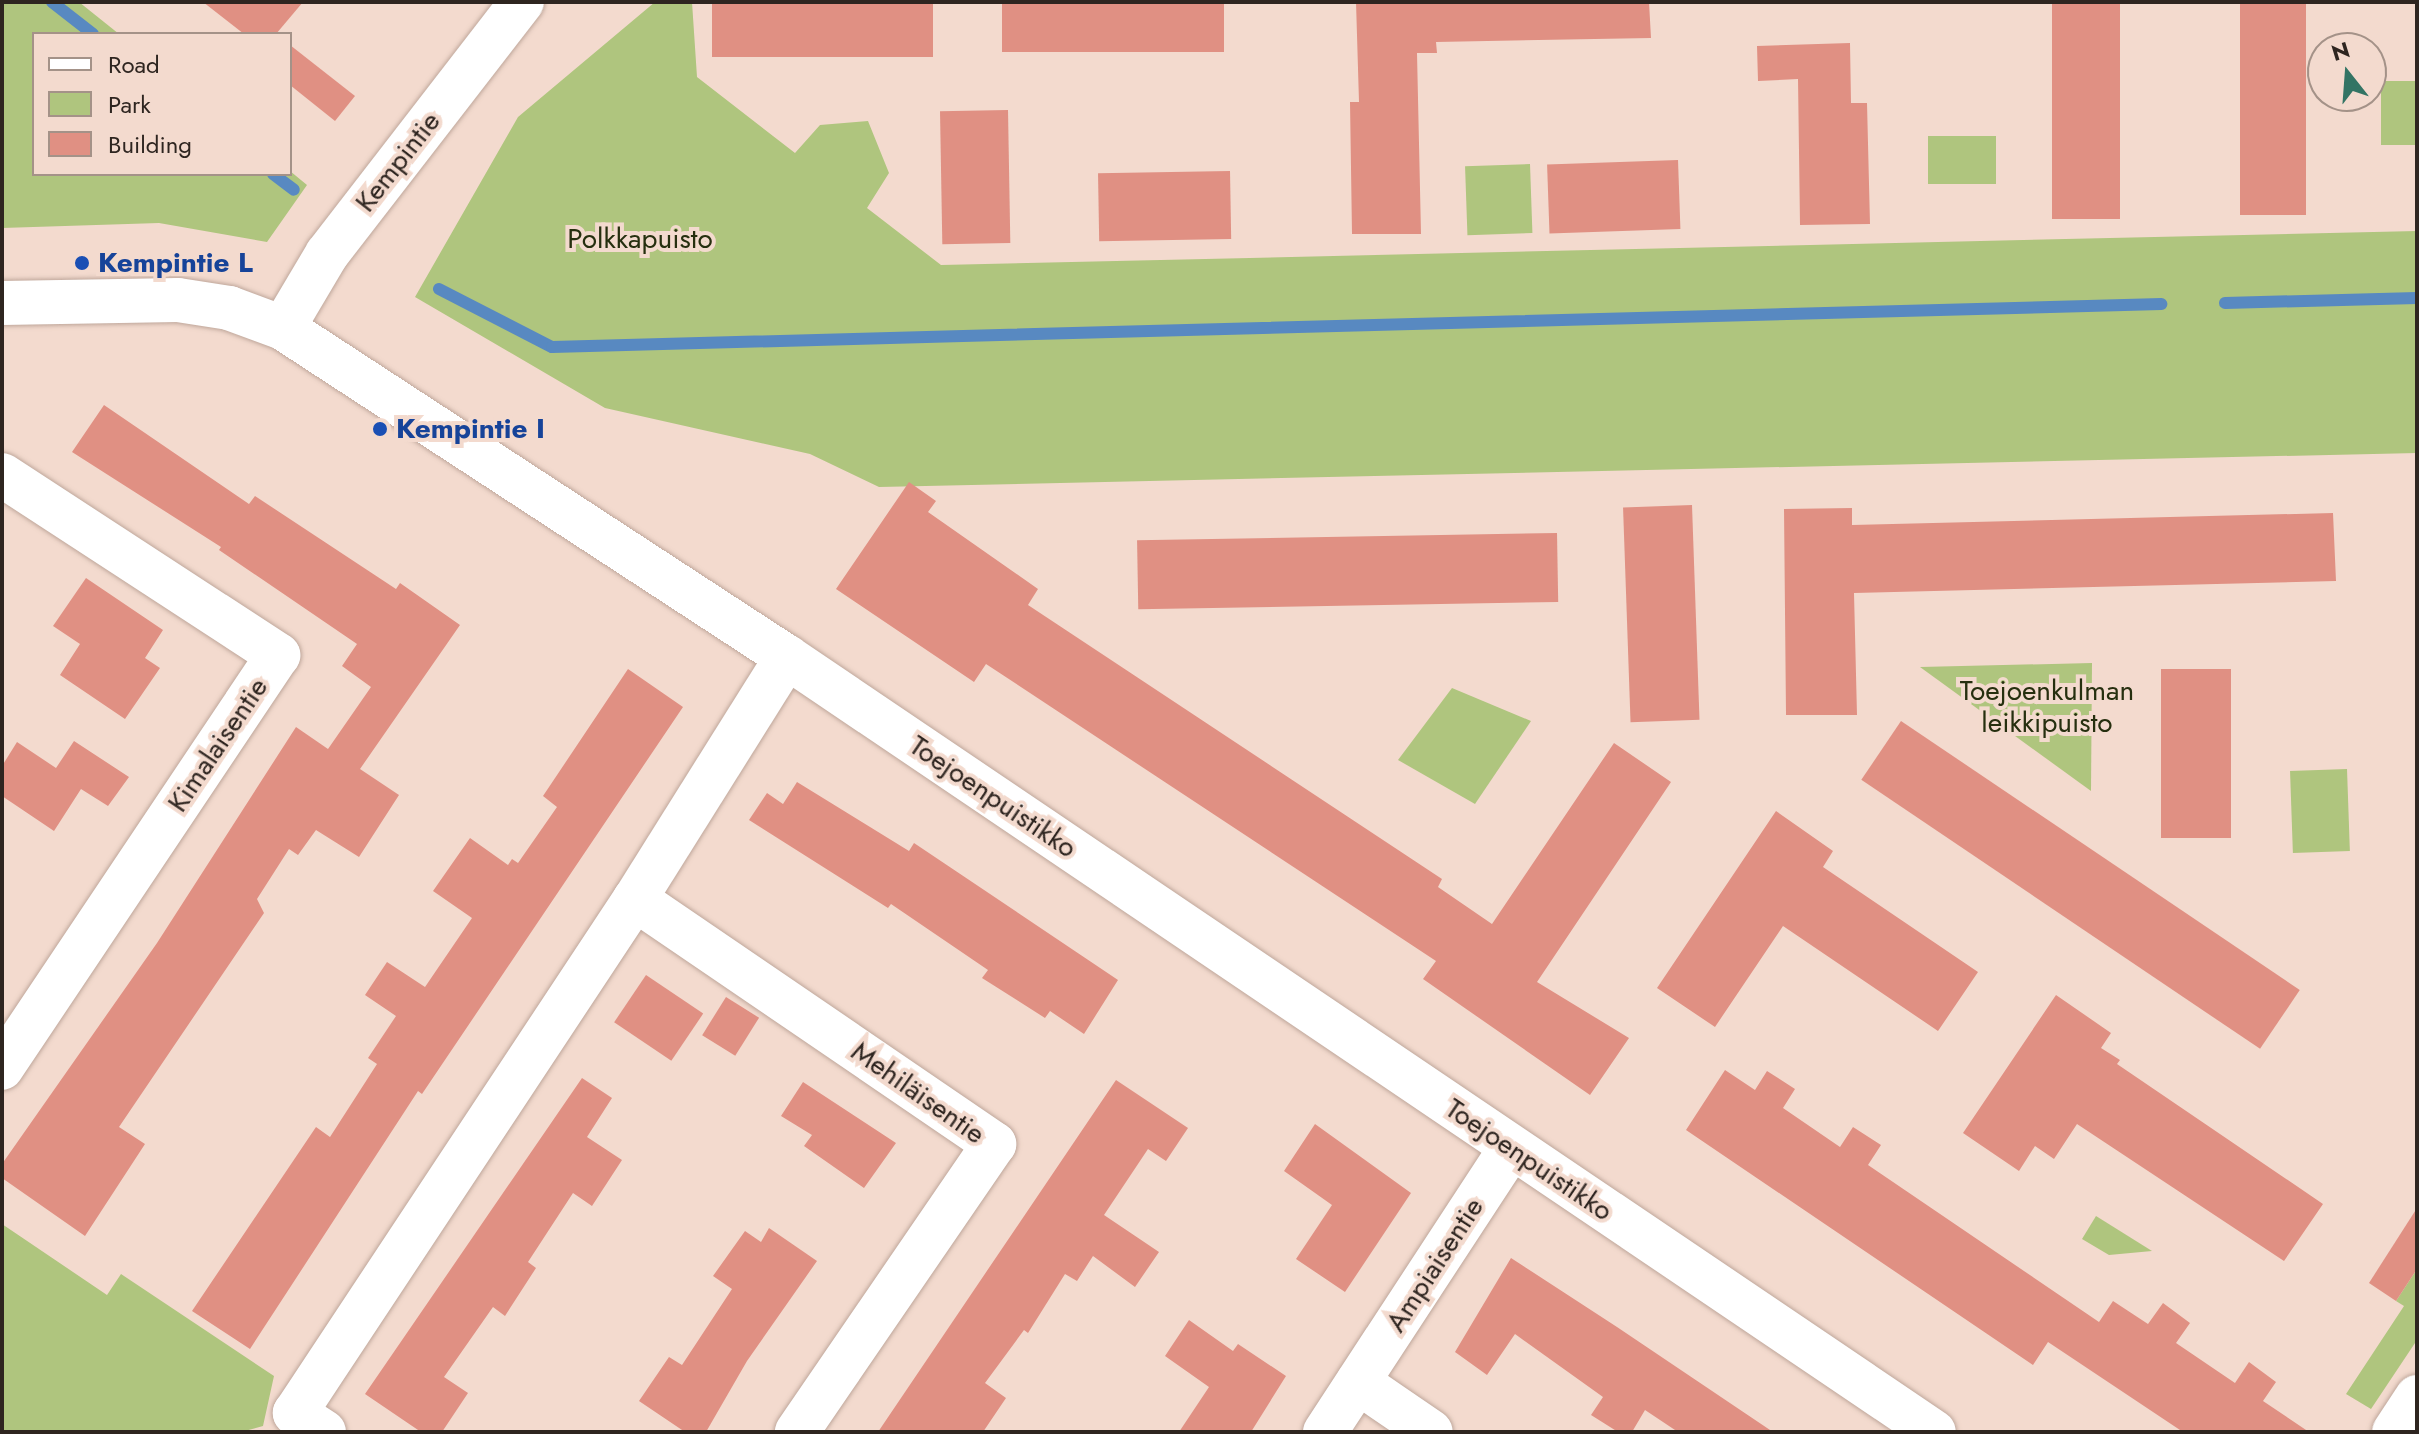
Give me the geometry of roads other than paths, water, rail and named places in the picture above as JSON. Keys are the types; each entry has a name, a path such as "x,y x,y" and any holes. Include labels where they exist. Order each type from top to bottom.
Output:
{"street":[{"name":"Kempintie","path":"283,328 327,254 522,2"},
{"name":"Toejoenpuistikko","path":"2,303 178,300 229,308 283,328 787,657 1934,1432"},
{"name":"Kimalaisentie","path":"2,475 278,655 2,1068"},
{"path":"324,1432 295,1413 635,899 787,657"},
{"name":"Mehiläisentie","path":"635,899 994,1144 797,1432"},
{"name":"Ampiaisentie","path":"1325,1432 1511,1148"},
{"path":"1358,1382 1431,1432"},
{"path":"2394,1432 2417,1397"}],"waterway":[{"path":"52,2 90,32"},
{"path":"276,176 294,190"},
{"path":"439,289 552,347 2161,304"},
{"path":"2225,303 2417,298"}],"place":[{"name":"Kempintie L","path":"82,263"},
{"name":"Kempintie I","path":"380,429"}],"park label":[{"name":"Polkkapuisto","path":"640,239"},
{"name":"Toejoenkulman leikkipuisto","path":"2047,707"}]}
